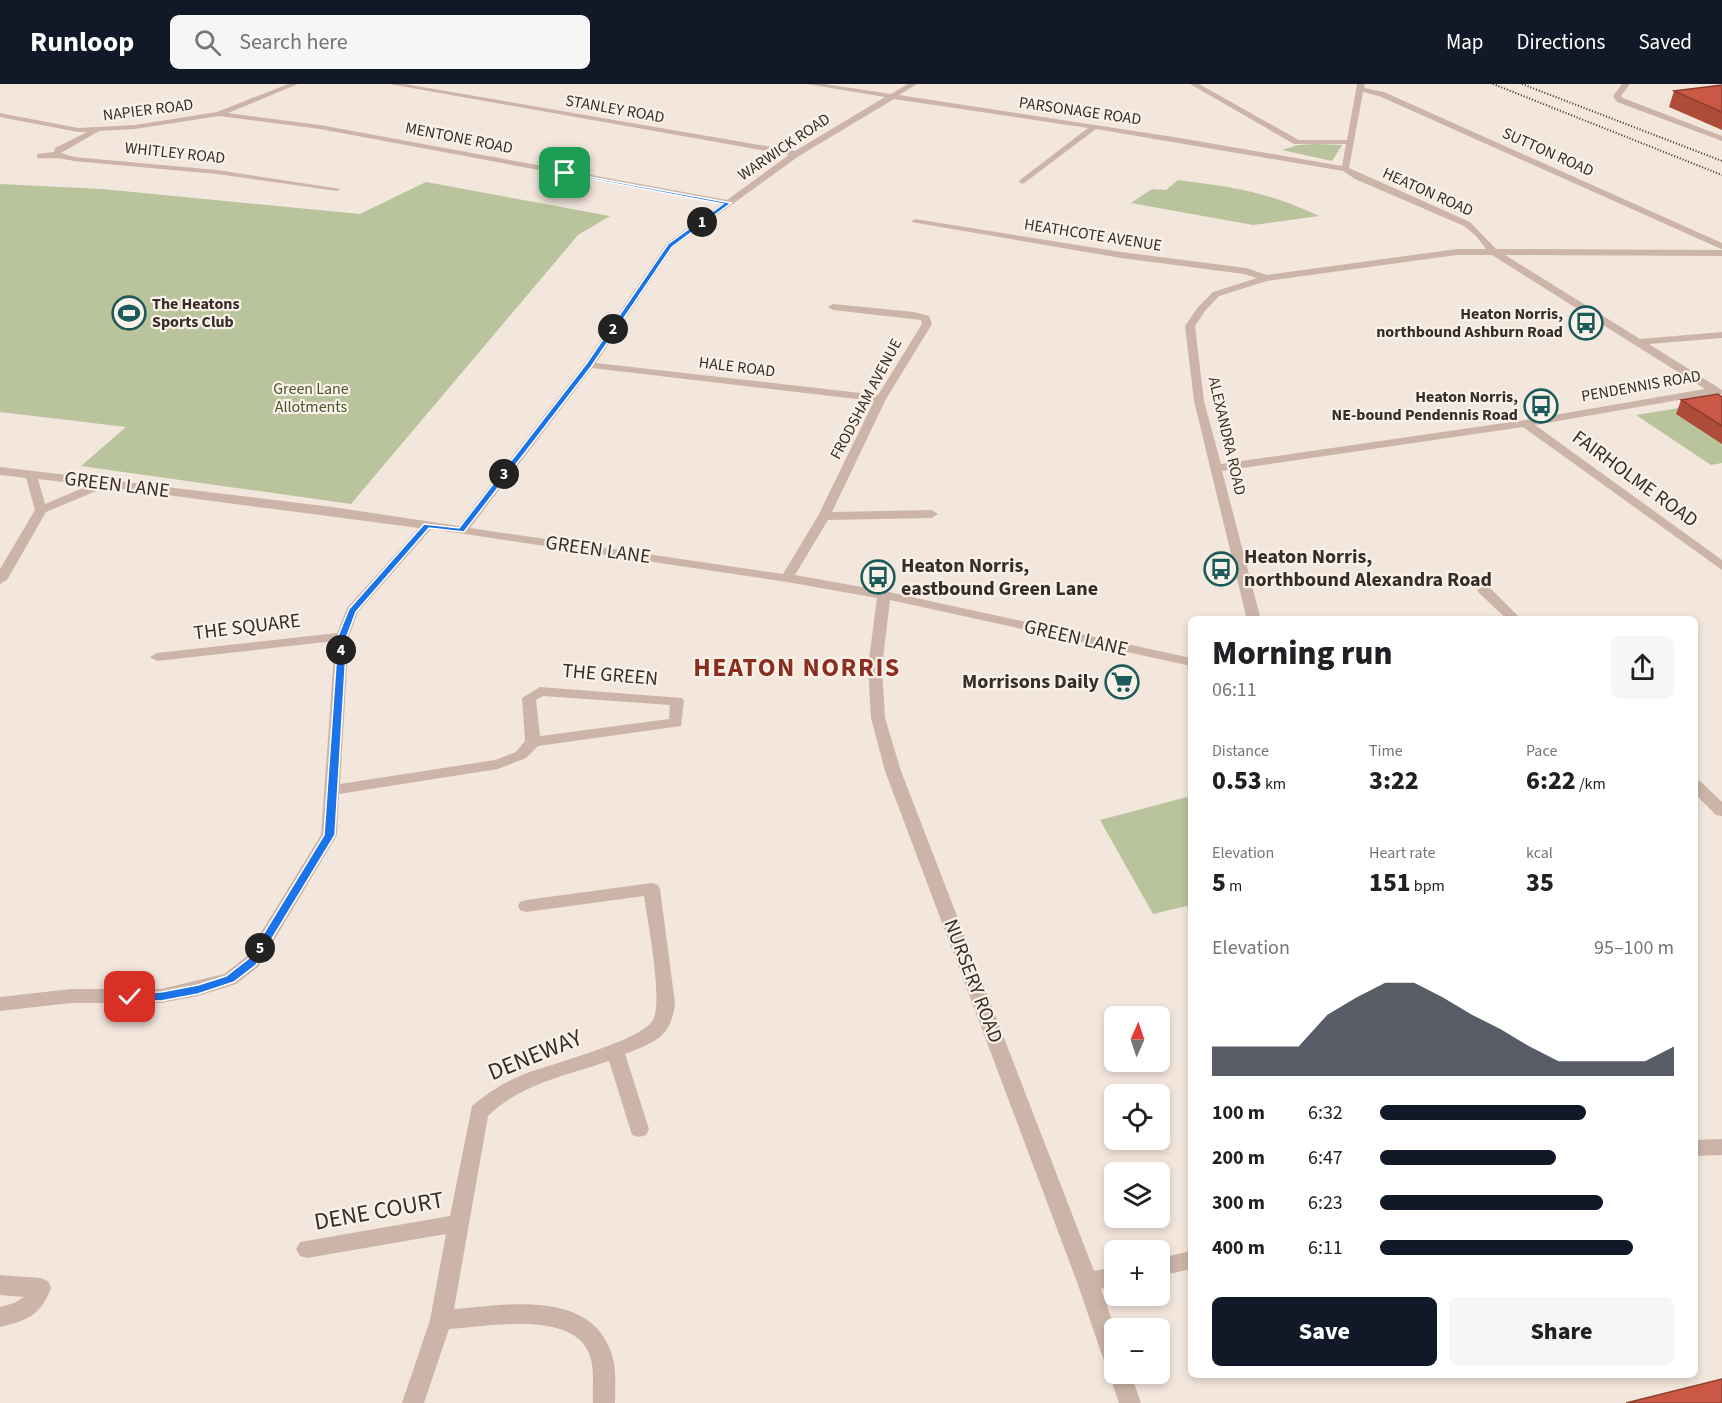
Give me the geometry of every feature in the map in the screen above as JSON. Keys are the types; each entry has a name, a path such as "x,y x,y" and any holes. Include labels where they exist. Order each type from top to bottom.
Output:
{"street":[{"name":"NAPIER ROAD","path":"0,115 55,127 96,130 156,125 219,114 294,84"},
{"name":"STANLEY ROAD","path":"393,84 796,154"},
{"name":"PARSONAGE ROAD","path":"811,84 1268,154 1345,169"},
{"name":"WARWICK ROAD","path":"462,531 589,365 670,246 796,154 913,84"},
{"path":"1194,84 1297,142"},
{"path":"1626,84 1617,96 1620,100 1722,140"},
{"path":"1345,169 1360,86"},
{"name":"SUTTON ROAD","path":"1360,86 1722,246"},
{"name":"MENTONE ROAD","path":"219,114 320,127 728,203"},
{"path":"1023,182 1094,127"},
{"path":"40,156 57,154 58,150 96,130"},
{"path":"1268,154 1280,147 1297,142 1351,142"},
{"name":"WHITLEY ROAD","path":"57,154 73,159 217,172 337,189"},
{"name":"HEATON ROAD","path":"1345,169 1474,229 1491,250 1718,392"},
{"name":"HEATHCOTE AVENUE","path":"915,222 1121,255 1246,271 1266,278"},
{"path":"1491,250 1722,253"},
{"name":"ALEXANDRA ROAD","path":"1253,616 1199,401 1190,327 1201,309 1216,294 1266,278 1457,252 1491,250"},
{"name":"FRODSHAM AVENUE","path":"787,578 824,516 881,399 927,324 926,318 833,307"},
{"path":"1637,342 1722,335"},
{"name":"HALE ROAD","path":"589,365 881,399"},
{"name":"PENDENNIS ROAD","path":"1217,468 1718,392"},
{"name":"FAIRHOLME ROAD","path":"1525,423 1722,566"},
{"name":"GREEN LANE","path":"0,471 332,511 787,578 884,595 1188,661"},
{"path":"31,474 41,510"},
{"path":"0,580 41,510 104,484"},
{"path":"824,516 932,514"},
{"path":"0,1004 71,996 161,996 198,989 230,979 252,962 329,835 342,636 352,611 427,526"},
{"path":"1485,590 1512,616"},
{"name":"NURSERY ROAD","path":"884,595 875,677 878,718 893,771 1104,1329"},
{"name":"THE SQUARE","path":"157,657 342,636"},
{"name":"THE GREEN","path":"333,790 498,764 521,755 533,742 675,723 677,701 540,690 529,698 533,742"},
{"path":"1698,789 1722,811"},
{"name":"DENEWAY","path":"413,1403 441,1320 460,1223 476,1122 488,1101 509,1088 615,1051 654,1033 665,1014 666,1003 652,889 526,906"},
{"path":"615,1051 639,1130"},
{"name":"DENE COURT","path":"307,1249 460,1223"},
{"path":"1170,1265 1188,1261"},
{"path":"1088,1282 1104,1278"},
{"path":"0,1285 40,1288 36,1300 26,1311 0,1317"},
{"path":"441,1320 550,1315 572,1321 590,1333 600,1353 604,1403"},
{"path":"1123,1384 1130,1403"}],"green space":[{"path":"1298,145 1342,145 1332,161 1282,150"},
{"path":"1178,180 1216,185 1266,196 1319,216 1253,225 1131,203 1152,189 1166,190"},
{"name":"Green Lane Allotments","path":"426,182 610,216 578,235 351,504 81,466 126,427 0,412 0,184 102,189 360,214"},
{"path":"1705,404 1722,440 1722,463 1711,465 1636,415"},
{"path":"1187,797 1188,906 1153,914 1100,820"}],"building":[{"path":"1722,85 1722,112 1674,91"},
{"path":"1718,394 1722,397 1722,426 1681,400"},
{"path":"1722,1379 1722,1403 1626,1403"}],"railway":[{"path":"1493,84 1722,175"},
{"path":"1522,84 1722,161"}],"place":[{"name":"The Heatons Sports Club","path":"129,313"},
{"name":"Heaton Norris, northbound Ashburn Road","path":"1586,323"},
{"name":"Heaton Norris, NE-bound Pendennis Road","path":"1541,406"},
{"name":"Heaton Norris, northbound Alexandra Road","path":"1221,569"},
{"name":"Heaton Norris, eastbound Green Lane","path":"878,577"},
{"name":"Morrisons Daily","path":"1122,682"}],"district":[{"name":"HEATON NORRIS","path":"797,667"}],"route":[{"path":"130,997 161,996 198,989 230,979 252,962 329,835 332,825 342,636 352,611 427,526 462,531 589,365 670,246 728,203 565,173"}]}
